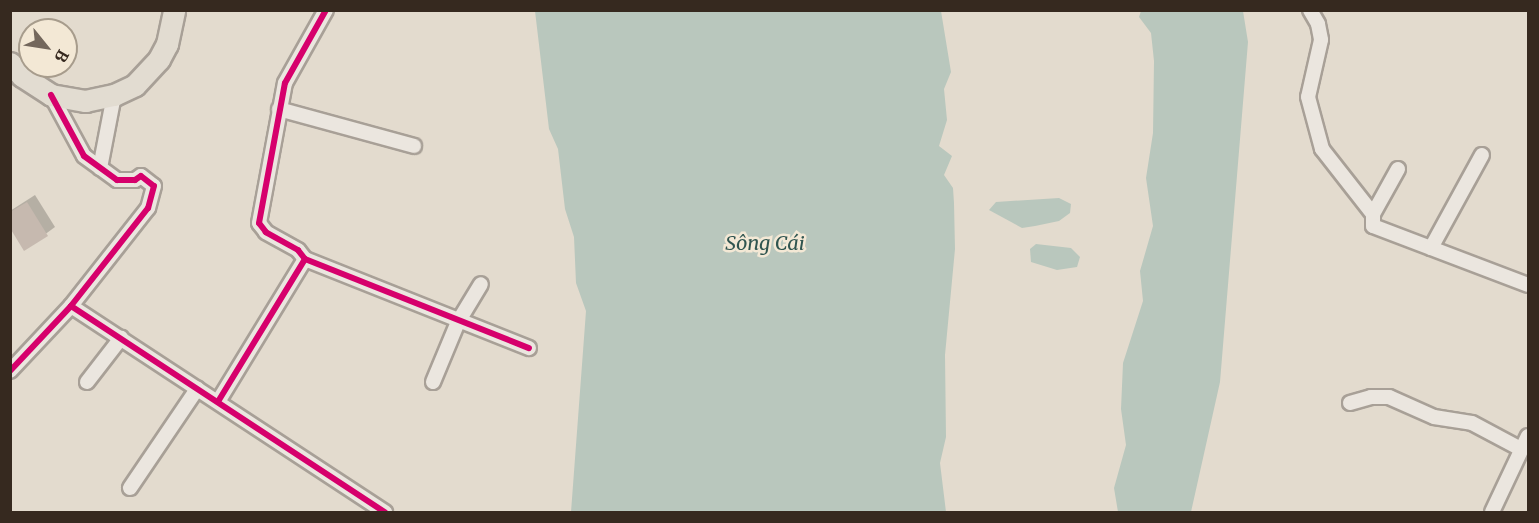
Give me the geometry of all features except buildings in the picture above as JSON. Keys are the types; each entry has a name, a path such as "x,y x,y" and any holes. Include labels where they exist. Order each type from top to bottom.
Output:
{"main road":[{"path":"10,63 28,81 51,95 85,101 114,95 135,85 159,59 167,44 174,10"}],"street":[{"path":"326,10 285,83 259,224 266,232 298,250 305,259 458,322 529,348"},
{"path":"1310,10 1318,24 1321,40 1308,98 1319,139 1335,169 1373,214"},
{"path":"10,371 71,306 148,208 153,194 154,186 148,179 141,176 135,180 117,180 84,156 51,95"},
{"path":"100,168 114,95"},
{"path":"279,109 414,146"},
{"path":"1431,248 1482,155"},
{"path":"1398,169 1373,214 1373,226 1528,285"},
{"path":"219,400 305,259"},
{"path":"433,382 458,322 481,284"},
{"path":"71,306 197,389 219,400 381,510"},
{"path":"87,382 121,338"},
{"path":"130,488 197,389"},
{"path":"1350,404 1389,397 1434,417 1472,423 1521,449"},
{"path":"1492,513 1528,436"}],"water":[{"name":"Sông Cái","path":"535,11 941,11 951,72 944,89 947,120 939,146 952,156 944,175 953,188 955,249 945,355 946,437 940,463 946,512 571,512 586,311 576,283 574,237 565,209 558,149 549,129"},
{"path":"1141,11 1243,11 1248,42 1220,382 1191,512 1118,512 1114,488 1126,445 1121,409 1123,363 1143,301 1140,271 1153,226 1146,178 1153,133 1154,61 1151,33 1139,17"},
{"path":"1059,198 1071,204 1070,213 1059,221 1035,226 1022,228 989,210 996,202"},
{"path":"1036,244 1071,248 1080,257 1077,267 1057,270 1031,262 1030,249"}],"cycle path":[{"path":"305,259 298,250 266,232 259,223 285,83 326,10"},
{"path":"51,95 84,156 117,180 135,180 141,176 154,186 148,208 71,306"},
{"path":"219,400 305,259 529,348"},
{"path":"10,371 71,306 385,512"}]}
